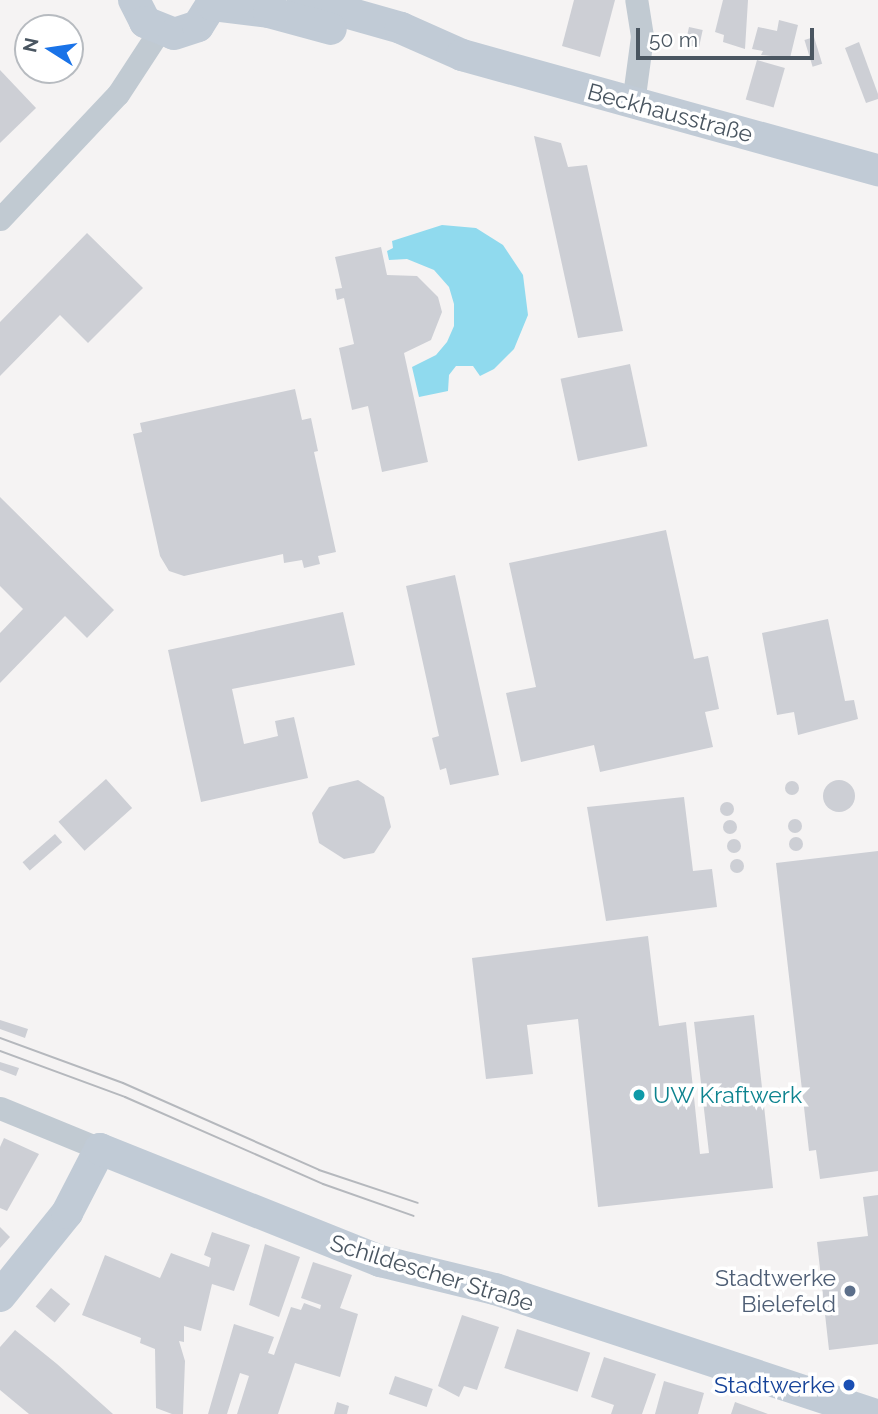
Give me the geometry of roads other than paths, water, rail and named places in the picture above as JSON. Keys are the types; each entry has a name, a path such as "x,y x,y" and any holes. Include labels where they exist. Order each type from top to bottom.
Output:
{"street":[{"path":"134,0 139,15 159,32 187,32 207,17 213,2"},
{"name":"Beckhausstraße","path":"303,0 401,28 462,55 878,170"},
{"path":"633,103 642,36 636,0"},
{"name":"Beckhausstraße","path":"213,2 269,12 396,48 462,55"},
{"path":"0,219 118,94 159,32"},
{"name":"Schildescher Straße","path":"0,1108 380,1261 495,1289 872,1414"},
{"path":"0,1296 67,1213 100,1149"}],"water":[{"path":"442,225 476,228 503,245 523,275 528,315 514,349 494,369 480,376 473,366 456,366 449,375 448,391 419,397 412,367 436,355 447,342 454,326 454,304 449,287 434,270 407,259 389,260 387,251 393,248 392,241"}],"tram line":[{"path":"0,1038 123,1083 319,1170 418,1203"},
{"path":"0,1051 125,1097 323,1184 414,1216"}],"place":[{"name":"UW Kraftwerk","path":"639,1095"},
{"name":"Stadtwerke Bielefeld","path":"850,1291"},
{"name":"Stadtwerke","path":"849,1385"}]}
